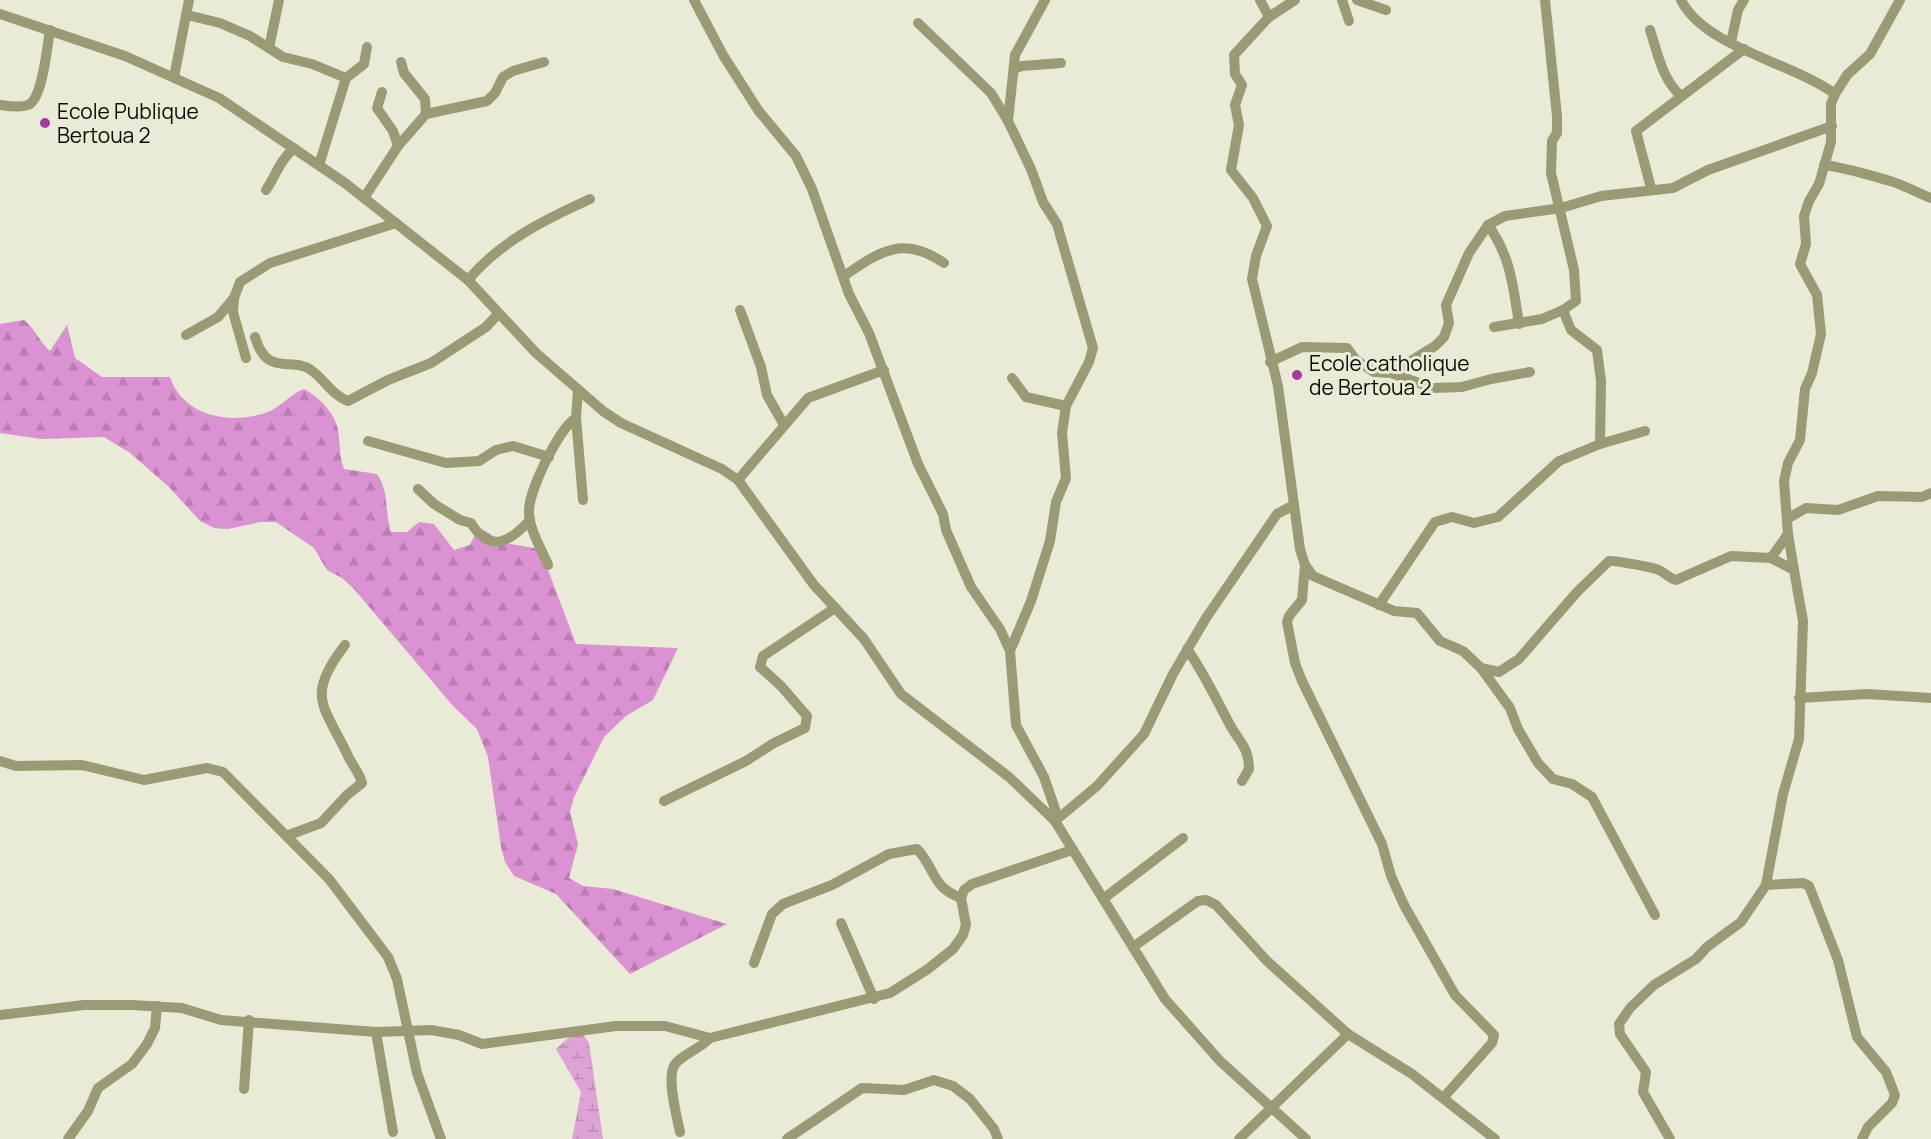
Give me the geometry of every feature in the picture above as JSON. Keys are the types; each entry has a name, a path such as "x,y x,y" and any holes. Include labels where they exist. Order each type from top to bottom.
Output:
{"street":[{"path":"174,77 189,0"},
{"path":"269,48 279,0"},
{"path":"693,0 723,55 758,110 796,156 812,189 844,276 884,370 918,464 944,514 946,530 964,572 1000,629 1010,651 1016,725 1044,777 1055,809 1055,821"},
{"path":"1008,121 1015,55 1045,0"},
{"path":"1260,0 1269,17"},
{"path":"1295,0 1269,17 1234,55 1235,74 1242,85 1236,98 1238,132 1230,164 1234,176 1253,198 1267,226 1256,256 1252,279 1263,321 1270,363 1278,386 1299,549 1305,565 1318,580 1379,605 1394,610 1417,613 1440,641 1462,651 1481,668 1510,708 1518,729 1534,758 1553,779 1572,784 1592,797 1655,915"},
{"path":"1342,0 1349,21"},
{"path":"1357,0 1386,10"},
{"path":"1494,327 1519,324 1563,310 1576,301 1574,270 1551,173 1552,141 1557,133 1557,116 1545,0"},
{"path":"1682,0 1703,26 1744,49 1821,83 1835,94"},
{"path":"1731,42 1738,10 1744,0"},
{"path":"1670,1139 1643,1092 1646,1072 1620,1034 1619,1024 1630,1008 1654,985 1691,963 1707,947 1742,922 1766,885 1783,794 1798,744 1803,621 1788,534 1784,481 1788,463 1800,440 1805,389 1812,373 1821,334 1817,296 1800,264 1806,244 1804,216 1809,201 1820,184 1832,137 1832,105 1835,94 1847,75 1870,54 1900,0"},
{"path":"0,14 125,56 219,98 319,165 468,280 536,353 621,423 712,464 738,480 814,585 864,639 901,694 1009,777 1055,821 1165,999 1188,1028 1305,1139"},
{"path":"187,15 220,23 250,36 284,57 312,64 346,78"},
{"path":"918,23 991,93 1008,121 1044,202 1057,224 1093,348 1089,362 1066,406 1062,433 1066,478 1056,502 1050,541 1031,601 1010,651"},
{"path":"0,105 27,106 34,101 39,89 50,30"},
{"path":"1650,30 1663,70 1671,87 1681,96"},
{"path":"319,165 346,78 364,64 367,47"},
{"path":"1651,188 1636,130 1744,49"},
{"path":"401,62 404,73 424,99 426,114"},
{"path":"364,198 398,146 426,114 486,101 495,93 503,77 513,71 544,62"},
{"path":"1014,69 1022,66 1060,63"},
{"path":"382,92 377,108 393,131 398,146"},
{"path":"1391,373 1435,346 1444,337 1449,323 1446,305 1469,254 1488,225 1505,216 1561,208 1601,195 1651,188 1661,191 1673,188 1708,170 1832,126"},
{"path":"266,190 273,180 278,165 294,147"},
{"path":"1824,165 1892,181 1931,198"},
{"path":"468,280 485,259 510,241 543,220 590,199"},
{"path":"246,358 233,312 234,298 240,282 270,263 396,223"},
{"path":"1488,225 1503,246 1519,324"},
{"path":"844,276 870,258 893,250 912,247 926,250 944,263"},
{"path":"186,335 218,317 234,298"},
{"path":"740,310 762,367 767,395 784,425"},
{"path":"1563,310 1571,330 1597,350 1601,381 1600,444"},
{"path":"255,337 261,352 272,362 286,366 304,366 348,400 388,380 431,363 486,327 498,314"},
{"path":"1270,363 1302,347 1347,348 1356,360 1374,372 1391,373 1433,388 1462,387 1530,372"},
{"path":"738,480 808,398 884,370"},
{"path":"1012,378 1026,397 1066,406"},
{"path":"578,389 576,418 583,500"},
{"path":"548,565 530,520 528,509 535,485 549,457 567,423 576,418"},
{"path":"1379,605 1435,522 1452,516 1474,523 1498,517 1559,461 1600,444 1645,431"},
{"path":"368,441 446,463 479,461 496,450 513,446 549,457"},
{"path":"418,489 434,504 460,520 471,523 478,536 488,540 498,542 511,539 530,520"},
{"path":"1787,519 1806,508 1838,510 1878,496 1922,497 1931,493"},
{"path":"1055,821 1097,786 1144,734 1187,649 1277,514 1294,505"},
{"path":"1771,558 1788,534"},
{"path":"1481,668 1499,672 1519,659 1577,592 1609,561 1616,560 1636,567 1657,569 1676,580 1731,556 1771,558 1794,570"},
{"path":"1305,565 1302,600 1287,622 1294,663 1382,844 1391,876 1404,905 1455,995 1494,1035 1492,1043 1444,1097"},
{"path":"664,801 746,761 774,743 805,728 807,716 781,686 760,667 760,661 763,656 836,608"},
{"path":"289,835 321,823 347,795 362,783 343,742 324,709 321,693 326,670 345,645"},
{"path":"1187,649 1212,688 1233,731 1244,743 1249,769 1242,781"},
{"path":"1799,698 1867,694 1931,698"},
{"path":"0,761 16,766 82,765 144,780 216,769 223,772 289,835 335,886 388,957 397,979 417,1073 441,1139"},
{"path":"1103,898 1183,838"},
{"path":"754,963 772,914 783,904 832,885 889,854 917,849 939,885 948,893 961,898"},
{"path":"0,1015 84,1005 157,1006 182,1008 221,1020 249,1020 376,1032 431,1030 459,1035 482,1044 616,1026 665,1026 710,1038 874,999 890,993 928,969 953,949 963,935 966,925 961,898 964,890 972,884 1072,850"},
{"path":"1766,885 1803,883 1809,886 1838,960 1857,1037 1892,1082 1895,1095 1892,1103 1868,1127 1862,1139"},
{"path":"1133,947 1198,901 1206,900 1216,904 1267,960 1348,1034 1412,1074 1495,1139"},
{"path":"841,923 874,999"},
{"path":"68,1139 88,1111 98,1088 132,1064 147,1044 154,1028 157,1006"},
{"path":"244,1089 249,1020"},
{"path":"376,1032 393,1132"},
{"path":"1239,1139 1348,1034"},
{"path":"680,1132 670,1072 675,1063 696,1051 710,1038"},
{"path":"787,1139 862,1088 904,1090 934,1080 953,1086 970,1099 994,1129 998,1139"}],"green space":[{"path":"24,320 50,351 67,325 75,358 102,377 170,377 176,390 185,401 209,414 237,418 265,413 304,389 323,403 338,428 344,469 377,474 384,488 391,532 407,532 419,522 434,524 454,550 470,545 478,527 505,543 540,549 576,644 678,648 653,700 626,716 604,737 574,797 570,812 578,844 569,878 583,886 613,889 727,924 630,974 556,894 514,876 505,862 501,847 488,757 477,729 453,706 354,589 342,578 327,570 314,548 276,522 260,522 228,529 214,528 200,521 169,487 130,453 104,437 42,439 0,433 0,324"},
{"path":"579,1028 589,1043 603,1139 572,1139 581,1092 556,1049"}],"place":[{"name":"Ecole Publique Bertoua 2","path":"45,123"},
{"name":"Ecole catholique de Bertoua 2","path":"1297,375"}]}
